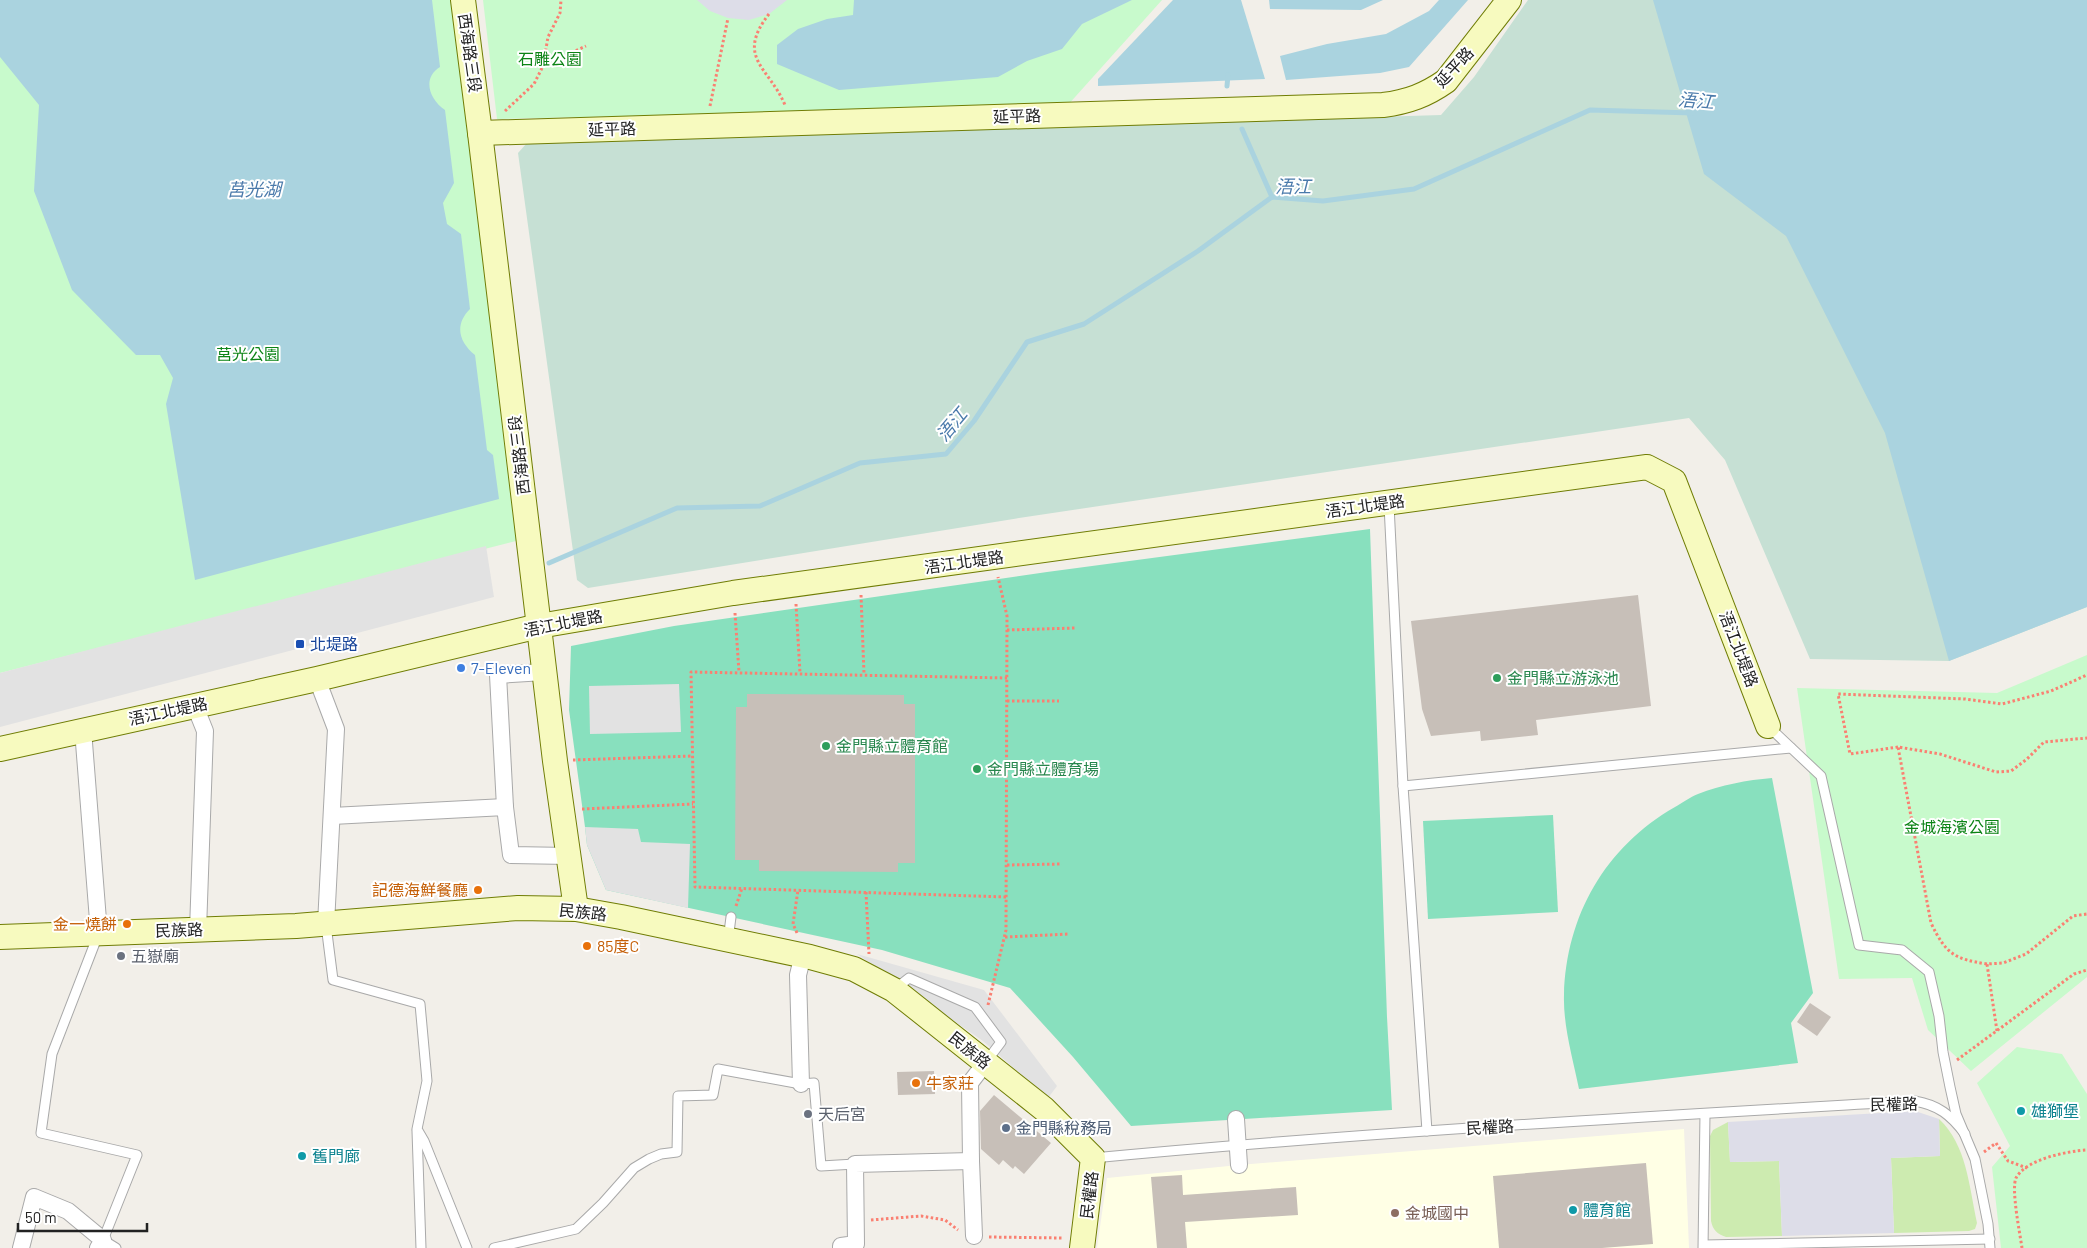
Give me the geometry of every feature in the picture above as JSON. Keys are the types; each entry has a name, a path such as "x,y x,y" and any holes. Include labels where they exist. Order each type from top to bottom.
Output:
{"street":[{"name":"西海路三段","path":"463,0 555,761 576,909"},
{"name":"延平路","path":"480,133 1404,103 1434,90 1446,80 1508,0"},
{"name":"浯江北堤路","path":"0,749 539,626 795,584 1647,467 1674,480 1768,726"},
{"path":"544,672 498,675 505,807 511,855 569,856"},
{"path":"317,678 336,729 326,924"},
{"path":"195,706 205,730 198,930"},
{"path":"83,730 99,933"},
{"path":"332,816 505,807"},
{"name":"民族路","path":"0,937 326,924 518,908 576,909 730,929 803,955 854,969 894,990 1044,1109 1093,1158"},
{"path":"801,1084 798,975 803,955"},
{"path":"974,1236 970,1083 986,1062"},
{"path":"1236,1119 1239,1165"},
{"name":"民權路","path":"1082,1248 1093,1158"},
{"path":"841,1248 841,1246 856,1244 855,1164 971,1160"},
{"path":"21,1248 34,1197 68,1210 106,1245"}],"lane":[{"path":"1389,503 1403,786 1427,1131"},
{"path":"1704,1114 1704,1247 1990,1244 1975,1159 1954,1106 1939,1016 1929,972 1902,950 1859,946 1821,776 1768,726"},
{"path":"1403,786 1791,748"},
{"path":"326,924 333,980 420,1004 427,1081 417,1129 421,1248"},
{"path":"99,933 52,1054 41,1133 137,1155 106,1245"},
{"path":"894,990 909,978 975,1007 1002,1042 986,1062"},
{"path":"494,1248 576,1229 603,1203 634,1168 649,1158 678,1152 678,1096 713,1096 718,1069 801,1084 814,1084 821,1166 855,1164"},
{"name":"民權路","path":"1093,1158 1237,1144 1427,1131 1915,1102 1938,1107 1948,1114 1965,1134"},
{"path":"417,1129 424,1141 468,1248"}],"path":[{"path":"504,112 534,84 544,66 548,37 560,13 561,0"},
{"path":"768,14 758,27 754,37 754,47 758,61 781,96 792,123"},
{"path":"706,126 728,18"},
{"path":"544,66 586,46"},
{"path":"984,1020 1005,937 1007,865 1007,616 994,558"},
{"path":"860,576 864,674"},
{"path":"795,584 800,673"},
{"path":"733,593 738,672"},
{"path":"1007,630 1076,628"},
{"path":"1006,897 695,887 691,672 1007,678"},
{"path":"2087,675 2051,691 2002,704 1965,699 1838,694 1850,754 1898,747 1940,754 1996,772 2011,770 2027,759 2044,742 2087,738"},
{"path":"1007,702 1059,701"},
{"path":"1898,747 1931,923 1940,942 1950,953 1968,961 1987,964 2003,963 2026,954 2073,916 2087,914"},
{"path":"555,761 692,756"},
{"path":"562,810 694,804"},
{"path":"1007,865 1062,864"},
{"path":"730,929 742,888"},
{"path":"798,890 793,924 803,955"},
{"path":"866,892 869,960"},
{"path":"1005,937 1069,934"},
{"path":"1987,964 1997,1030"},
{"path":"1946,1067 2074,974 2087,970"},
{"path":"1975,1159 1996,1143 2008,1161 2027,1168"},
{"path":"2022,1248 2015,1190 2016,1178 2027,1168 2054,1154 2087,1150"}],"shaded area":[{"path":"697,0 787,0 769,14 749,20 728,18 710,11"},
{"path":"1528,0 2087,0 2087,607 1949,661 1810,659 1725,460 1689,418 1019,518 588,588 577,580 518,153 527,143 1441,115 1474,77"},
{"path":"486,546 494,597 0,727 0,673"},
{"path":"679,684 681,732 590,734 589,686"},
{"path":"585,827 638,829 641,842 690,844 688,908 606,890 587,845"},
{"path":"857,954 984,990 1057,1086 1048,1098 983,1041"},
{"path":"1915,1111 1939,1119 1940,1156 1891,1158 1894,1233 1782,1236 1779,1161 1730,1162 1728,1122"},
{"name":"金城國中","path":"1684,1129 1689,1248 1097,1248 1107,1178 1239,1165"}],"green space":[{"name":"莒光湖","path":"0,0 455,0 520,540 0,673"},
{"name":"石雕公園","path":"483,0 1162,0 1067,106 497,119"},
{"name":"金門縣立體育場","path":"1370,529 1392,1110 1131,1126 1073,1057 1010,988 882,950 606,890 587,845 569,710 571,646 674,626 1047,572"},
{"name":"金城海濱公園","path":"2087,655 2087,977 1971,1071 1928,1030 1912,978 1839,979 1797,688 1997,693"},
{"path":"1772,778 1813,993 1791,1023 1798,1063 1579,1089 1564,1007 1566,966 1572,938 1594,886 1628,842 1650,823 1686,800 1698,794 1725,786"},
{"path":"1553,815 1558,912 1428,919 1423,821"},
{"path":"2017,1047 2062,1054 2087,1094 2087,1248 2001,1248 1992,1167 2010,1146 1977,1083"},
{"path":"1939,1119 1956,1141 1961,1154 1969,1181 1977,1223 1975,1229 1969,1231 1894,1233 1891,1158 1940,1156"},
{"path":"1728,1122 1730,1162 1779,1161 1782,1236 1726,1237 1718,1233 1713,1227 1711,1221 1710,1136 1713,1130"}],"water":[{"name":"莒光湖","path":"0,0 432,0 440,67 434,72 429,83 435,100 445,110 454,183 443,203 447,224 461,234 470,309 462,321 460,333 465,345 475,355 487,450 493,455 499,499 195,580 166,404 173,378 160,355 136,355 72,290 34,191 39,105 0,57"},
{"path":"854,0 1132,0 1082,24 1062,49 1027,61 998,77 839,90 777,64 777,45 798,29 827,19 853,15"},
{"path":"1173,0 1241,0 1265,79 1098,86 1098,79"},
{"path":"1269,0 1383,0 1361,10 1270,9"},
{"path":"1439,0 1468,0 1409,67 1380,73 1286,80 1280,56 1327,44 1386,34 1429,11"},
{"path":"1653,0 2087,0 2087,607 1949,661 1885,433 1786,236 1704,174"}],"building":[{"path":"1638,595 1651,706 1536,720 1538,735 1481,741 1480,731 1431,736 1422,709 1411,621"},
{"name":"金門縣立體育館","path":"747,694 904,695 904,704 915,704 915,863 898,863 898,872 759,871 759,860 735,860 736,707 747,707"},
{"path":"1810,1003 1831,1017 1817,1036 1797,1022"},
{"name":"牛家莊","path":"934,1071 935,1094 898,1095 897,1072"},
{"name":"金門縣稅務局","path":"994,1095 1051,1143 1024,1174 1015,1166 1013,1169 1003,1160 999,1165 981,1149 980,1111"},
{"name":"體育館","path":"1646,1163 1653,1244 1602,1248 1499,1248 1493,1176"},
{"path":"1182,1175 1183,1195 1296,1187 1298,1215 1185,1222 1187,1248 1157,1248 1151,1177"}],"waterway":[{"path":"1227,86 1228,75"},
{"name":"浯江","path":"549,563 677,508 760,506 860,463 946,454 974,421 1027,342 1084,324 1198,251 1272,197 1323,201 1414,189 1590,110 1693,113"},
{"path":"1242,129 1272,197"}],"place":[{"name":"北堤路","path":"300,644"},
{"name":"7-Eleven","path":"461,668"},
{"name":"金門縣立游泳池","path":"1497,678"},
{"name":"金門縣立體育館","path":"826,746"},
{"name":"金門縣立體育場","path":"977,769"},
{"name":"記德海鮮餐廳","path":"478,890"},
{"name":"金一燒餅","path":"127,924"},
{"name":"85度C","path":"587,946"},
{"name":"五嶽廟","path":"121,956"},
{"name":"牛家莊","path":"916,1083"},
{"name":"雄獅堡","path":"2021,1111"},
{"name":"天后宮","path":"808,1114"},
{"name":"金門縣稅務局","path":"1006,1128"},
{"name":"舊門廊","path":"302,1156"},
{"name":"體育館","path":"1573,1210"},
{"name":"金城國中","path":"1395,1213"}],"park label":[{"name":"莒光公園","path":"248,354"}]}
